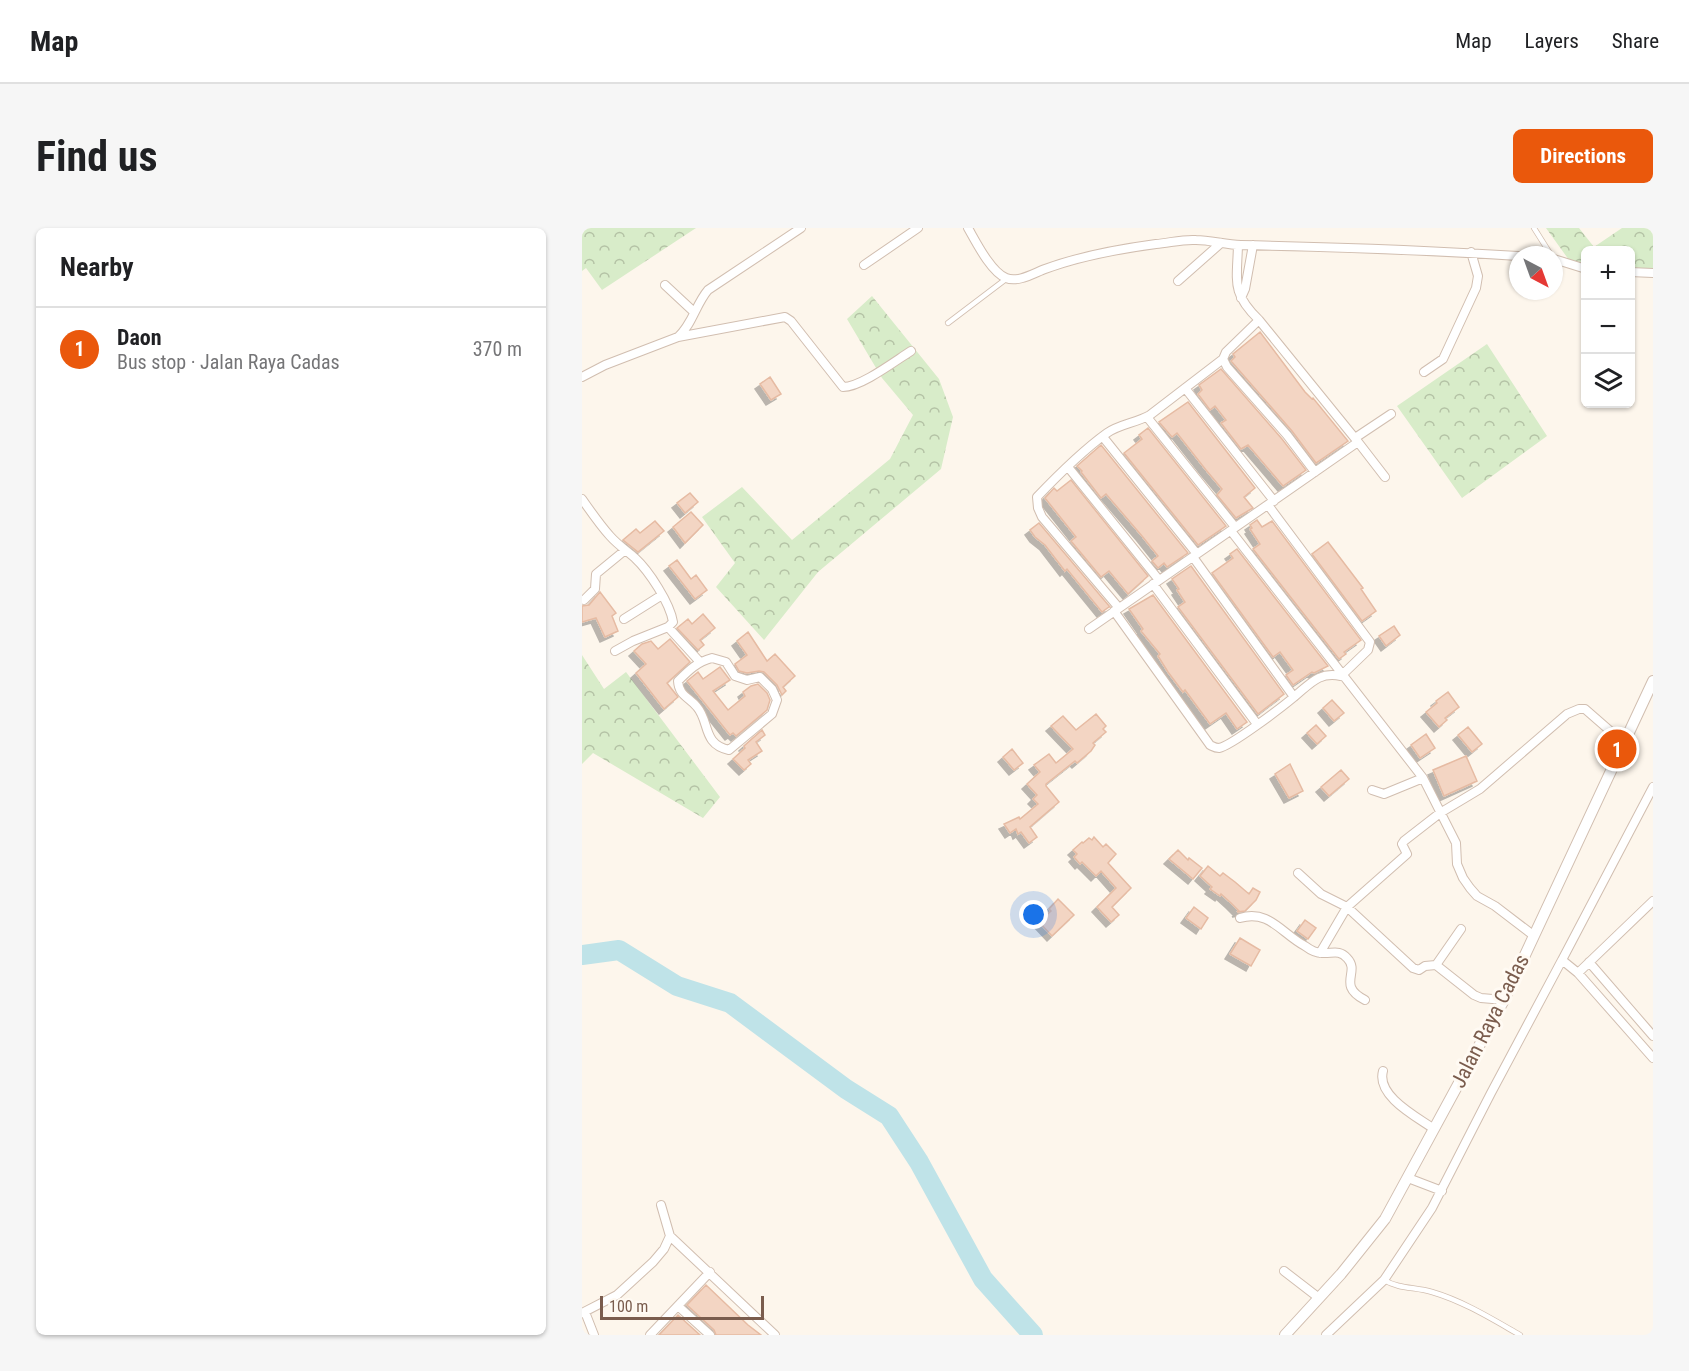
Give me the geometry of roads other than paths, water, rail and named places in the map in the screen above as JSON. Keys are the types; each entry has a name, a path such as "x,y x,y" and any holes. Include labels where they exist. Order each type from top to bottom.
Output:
{"street":[{"path":"678,337 685,330 708,290 801,228"},
{"path":"864,265 918,228"},
{"path":"968,228 996,270 1007,279 1019,279 1065,261 1138,247 1192,240 1238,246 1323,246 1509,255"},
{"path":"1178,281 1221,243"},
{"path":"1241,298 1245,289 1253,245"},
{"path":"1238,246 1237,289 1241,298 1385,477"},
{"path":"1424,372 1443,359 1476,288 1478,276 1472,252"},
{"path":"1563,262 1581,267"},
{"path":"1635,272 1653,273"},
{"path":"665,285 694,312"},
{"path":"582,376 678,337 785,317 791,321 843,387 852,386 911,351"},
{"path":"1259,321 1226,352 1223,359 1147,417 1127,423 1102,437 1037,497 1038,508 1042,517 1117,610 1210,745 1220,748 1228,744 1320,676 1328,674 1341,676"},
{"path":"1223,359 1227,367 1287,435 1315,472"},
{"path":"1185,388 1271,503 1370,642 1368,650 1341,676"},
{"path":"1089,629 1315,472 1391,414"},
{"path":"1147,417 1341,676 1422,778 1456,843 1457,864 1470,888 1476,896 1495,906 1533,934"},
{"path":"1102,437 1195,555 1294,697"},
{"path":"1068,467 1156,582 1257,724"},
{"path":"582,499 601,527 636,559 662,595 672,615 673,622 668,627 633,640 615,651"},
{"path":"584,600 596,589 596,574 624,550"},
{"path":"624,619 662,595"},
{"path":"668,627 699,661"},
{"path":"712,658 726,662 735,676 747,680 760,677 772,689 777,700 772,714 729,750 720,748 711,738 704,727 703,716 696,705 685,698 678,689 678,681 699,661 712,658"},
{"name":"Jalan Raya Cadas","path":"1285,1335 1363,1249 1410,1178 1504,1000 1653,681"},
{"path":"1320,953 1347,908 1405,856 1407,851 1402,844 1404,841 1440,813 1480,789 1567,714 1584,709 1624,743"},
{"path":"1372,790 1384,794 1422,778"},
{"path":"1326,1335 1384,1280 1439,1190 1653,787"},
{"path":"1298,873 1321,894 1347,908 1413,968 1419,970 1425,966 1436,965 1474,995 1481,998 1504,1000"},
{"path":"1578,973 1653,901"},
{"path":"1240,918 1258,916 1268,919 1303,945 1320,953 1339,952 1350,960 1351,990 1365,1000"},
{"path":"1436,965 1461,929"},
{"path":"1562,960 1578,973 1653,1058"},
{"path":"1589,962 1653,1036"},
{"path":"1383,1071 1384,1087 1402,1108 1434,1129"},
{"path":"1410,1178 1439,1190"},
{"path":"661,1205 670,1236 776,1335"},
{"path":"594,1335 584,1312 617,1295 653,1262 664,1249 670,1236"},
{"path":"1284,1271 1319,1298"},
{"path":"650,1335 711,1272"},
{"path":"678,1306 710,1335"}],"lane":[{"path":"1534,228 1545,246"},
{"path":"948,323 1007,279"},
{"path":"1384,1280 1398,1287 1434,1292 1477,1310 1520,1335"}],"waterway":[{"path":"582,955 619,950 677,986 730,1003 846,1089 889,1116 919,1162 983,1279 1033,1335"}],"place":[{"name":"Daon","path":"1617,749"}]}
